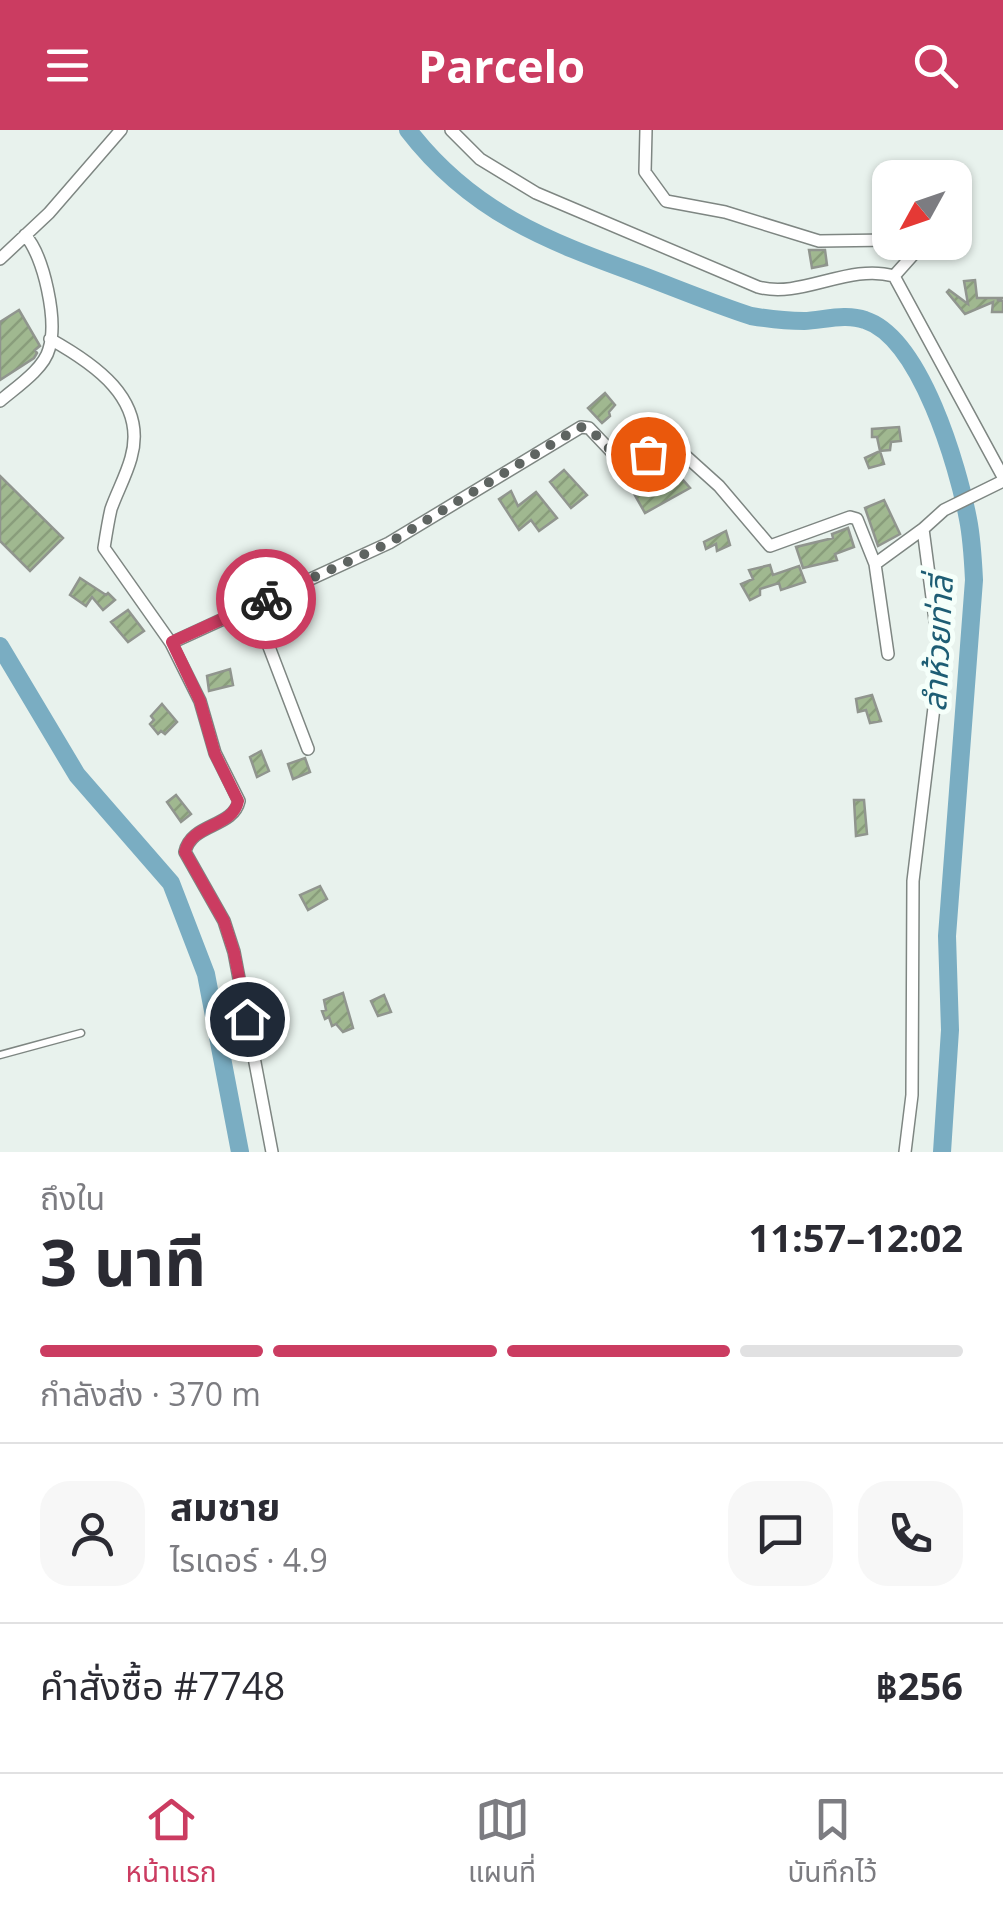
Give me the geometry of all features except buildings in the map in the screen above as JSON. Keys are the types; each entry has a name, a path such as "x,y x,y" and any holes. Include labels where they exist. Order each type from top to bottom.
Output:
{"street":[{"path":"0,258 49,213 121,130"},
{"path":"451,130 480,159 536,194 758,287 773,291 860,274 894,276"},
{"path":"646,130 645,172 666,201 725,212 819,241 872,240"},
{"path":"0,401 50,350 44,277 37,248 25,235"},
{"path":"894,276 908,260"},
{"path":"875,564 944,510 1001,480 894,276"},
{"path":"50,339 108,378 128,409 133,454 110,512 104,548 172,642 200,701 215,754 238,801 232,815 198,833 187,843 185,852 224,921 234,952 272,1152"},
{"path":"172,642 389,543 580,427 589,428 626,466 669,441 719,486 770,546 850,517 858,519 875,564 888,654"},
{"path":"905,1152 912,1094 913,882 940,658 922,530"},
{"path":"253,605 308,749"}],"lane":[{"path":"0,1056 81,1033"}],"waterway":[{"name":"ลำห้วยท่าลี่","path":"408,130 458,182 485,203 543,236 751,316 797,321 843,317 865,320 885,332 920,377 956,468 969,527 974,580 947,936 950,1030 942,1152"},
{"path":"0,646 77,775 171,883 206,974 240,1152"}],"way so far":[{"path":"266,599 389,543 580,427 589,428 626,466 648,454"}],"route":[{"path":"247,1019 224,921 185,852 187,843 198,833 232,815 238,801 215,754 200,701 172,642 266,599"}]}
